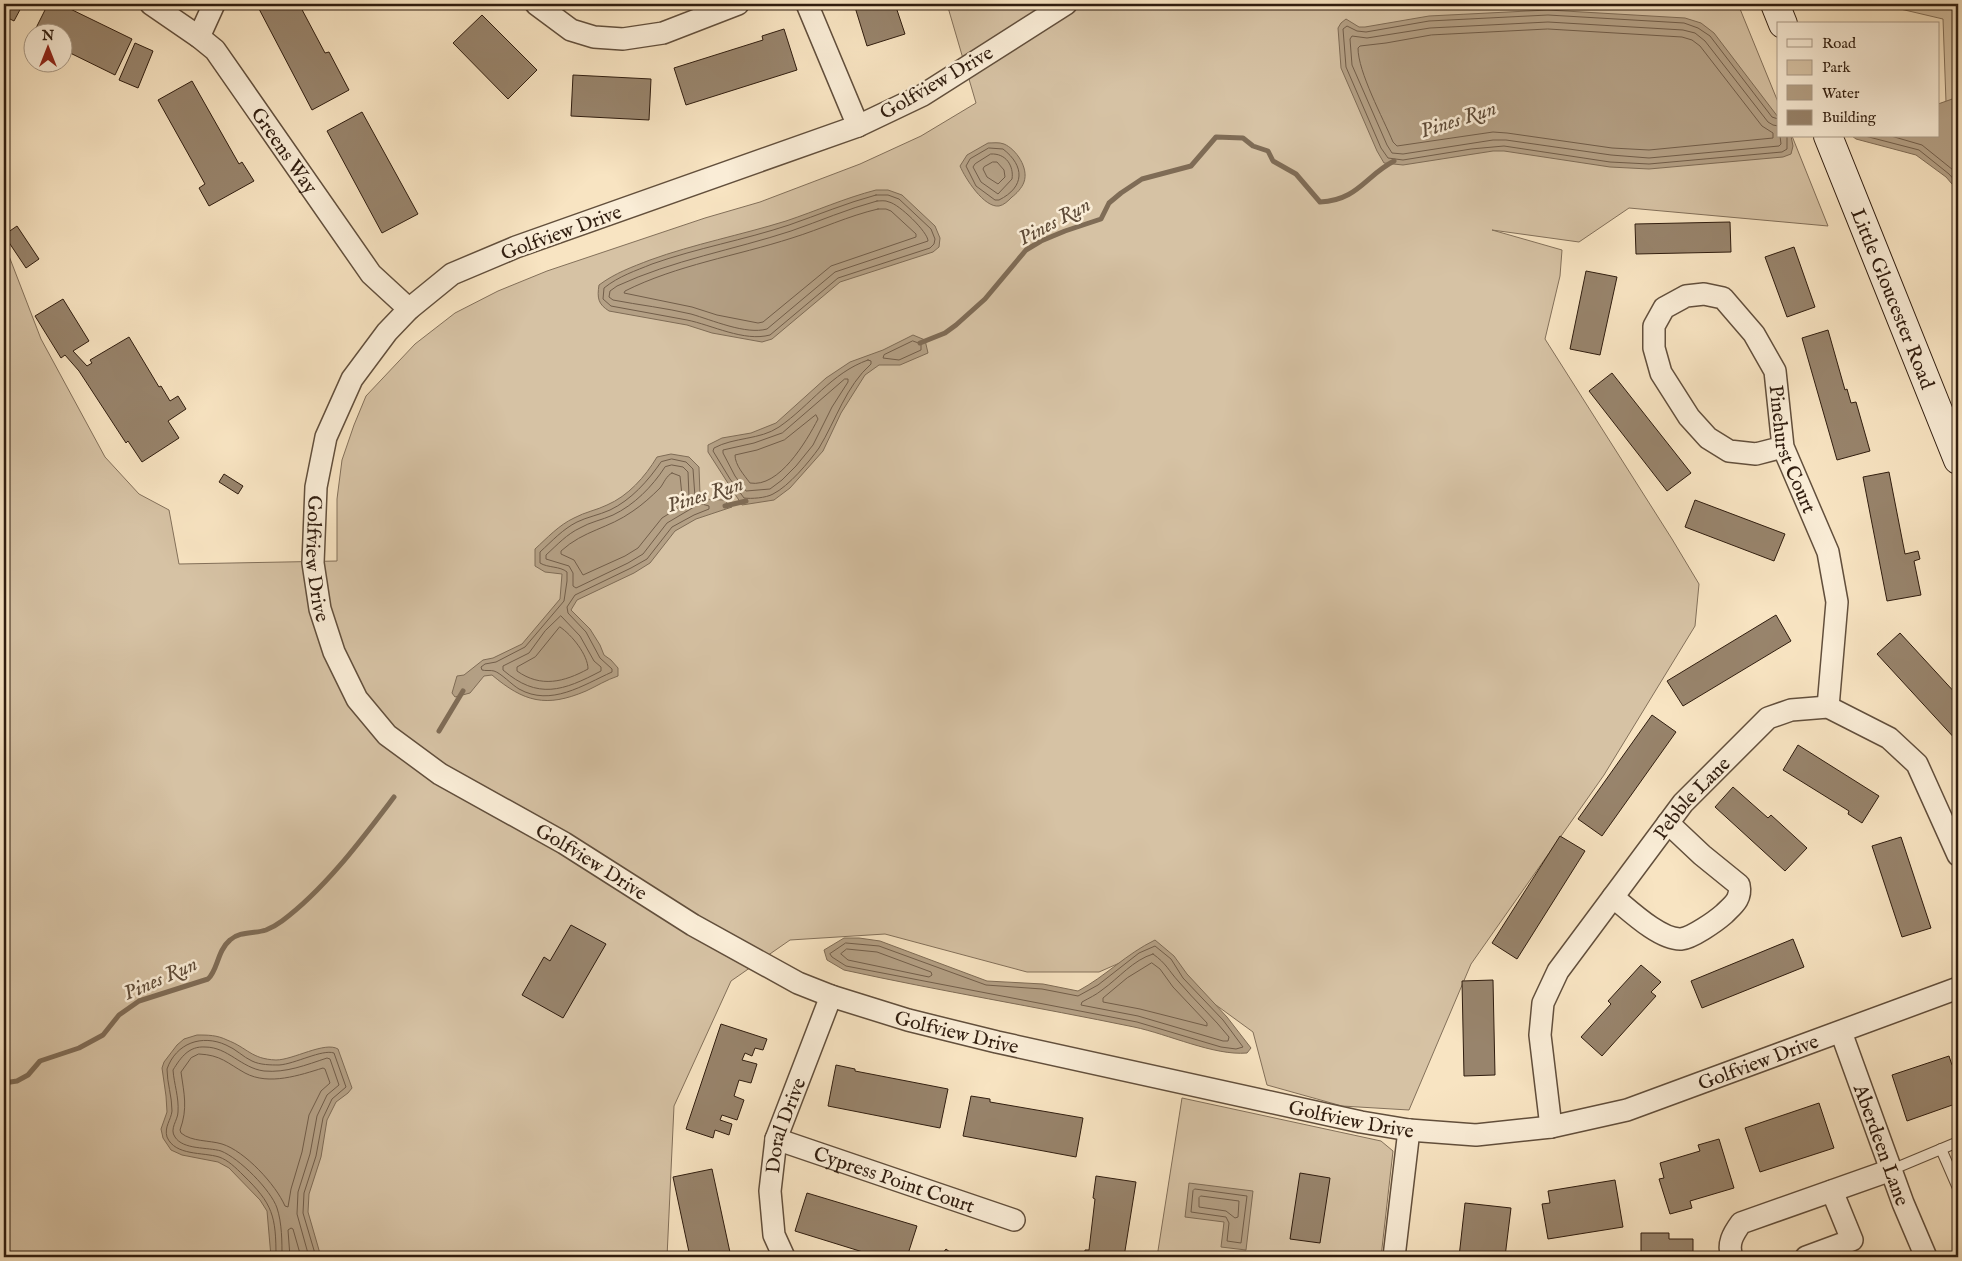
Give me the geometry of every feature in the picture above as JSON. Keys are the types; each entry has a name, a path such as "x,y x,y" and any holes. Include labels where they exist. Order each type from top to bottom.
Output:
{"street":[{"name":"Greens Way","path":"151,4 215,50 371,274 409,309"},
{"path":"199,37 214,4"},
{"path":"536,4 572,30 594,37 623,39 663,33 738,4"},
{"path":"807,4 858,126"},
{"name":"Golfview Drive","path":"1066,4 923,95 858,126 516,246 452,274 409,309 387,332 352,379 326,437 316,487 313,563 320,609 334,652 357,698 387,735 440,774 564,843 693,925 798,983 831,996 908,1020 997,1042 1361,1122 1408,1130 1476,1135 1551,1127 1627,1110 1958,988"},
{"path":"1775,4 1782,22"},
{"name":"Little Gloucester Road","path":"1829,138 1958,460"},
{"name":"Pinehurst Court","path":"1783,448 1756,454 1729,451 1708,438 1689,417 1661,373 1654,348 1654,326 1664,308 1686,296 1704,294 1723,298 1754,334 1774,371 1783,448 1828,552 1837,602 1828,706"},
{"path":"1828,706 1889,738 1917,764 1958,855"},
{"name":"Pebble Lane","path":"1551,1127 1540,1035 1543,1003 1558,971 1683,803 1768,718 1791,710 1828,706"},
{"path":"1613,897 1655,929 1668,936 1681,939 1716,920 1737,902 1740,893 1739,885 1702,855 1668,823"},
{"name":"Doral Drive","path":"784,1257 774,1234 770,1191 776,1138 831,996"},
{"name":"Aberdeen Lane","path":"1841,1032 1891,1170 1926,1257"},
{"path":"1394,1257 1408,1130"},
{"name":"Cypress Point Court","path":"776,1138 1014,1220"},
{"path":"1732,1257 1730,1252 1731,1237 1740,1223 1891,1170"},
{"path":"1806,1257 1852,1240 1832,1191"}],"lane":[{"path":"1891,1170 1958,1142"},
{"path":"1942,1149 1958,1188"}],"green space":[{"path":"947,4 1738,4 1777,100 1777,138 1793,138 1828,226 1629,208 1579,242 1492,230 1562,250 1560,276 1545,339 1699,584 1695,626 1604,775 1471,964 1409,1110 1342,1106 1267,1085 1253,1032 1194,989 1156,947 1099,972 1027,972 885,934 790,940 731,981 674,1106 667,1257 4,1257 4,243 41,339 105,457 139,494 169,510 179,564 337,561 337,499 342,460 366,396 415,344 455,313 498,291 547,271 705,218 760,202 860,164 921,136 976,103"},
{"path":"1879,4 1958,4 1958,105 1946,102 1943,19"},
{"path":"1182,1098 1381,1141 1393,1151 1381,1257 1157,1257"}],"water":[{"path":"1548,10 1685,18 1701,23 1714,33 1777,116 1777,138 1791,138 1793,146 1791,154 1783,157 1649,169 1610,167 1504,151 1493,151 1403,165 1384,163 1341,68 1338,28 1346,19 1359,27 1365,27 1429,16"},
{"path":"1958,97 1958,191 1946,177 1916,155 1855,138 1940,138 1940,103"},
{"path":"988,143 1000,143 1009,146 1017,155 1025,171 1024,182 1020,189 1006,203 999,206 987,202 981,197 966,178 960,166 967,155"},
{"path":"876,190 888,190 902,195 935,226 940,238 939,247 933,252 840,282 772,339 762,342 712,333 687,325 609,311 599,300 599,285 637,265 683,249 786,221"},
{"path":"913,335 925,340 928,353 900,365 879,365 865,375 841,413 823,451 790,488 774,500 742,505 708,452 708,445 722,438 751,433 776,423 826,378 850,362 883,350"},
{"path":"671,454 689,457 699,467 700,495 703,499 724,500 732,507 696,519 675,531 650,563 634,573 577,600 571,610 590,629 604,655 618,668 618,676 572,696 547,701 525,696 492,675 484,676 470,693 455,697 452,693 457,676 464,675 483,660 493,658 522,644 560,599 562,574 545,572 535,566 535,549 563,524 622,497 641,479 657,457"},
{"path":"844,938 880,941 987,981 1043,984 1078,991 1155,940 1174,956 1187,974 1227,1017 1251,1048 1247,1053 1220,1051 1134,1027 844,970 827,960 824,950"},
{"path":"197,1035 223,1038 261,1058 276,1060 325,1047 338,1049 352,1088 336,1102 327,1120 321,1157 309,1194 308,1212 321,1257 271,1257 267,1211 260,1200 229,1168 218,1162 182,1155 171,1150 163,1138 161,1129 167,1112 162,1068 164,1062 177,1045 184,1039"},
{"path":"1189,1183 1253,1191 1246,1250 1221,1247 1224,1222 1185,1217"}],"building":[{"path":"4,4 23,4 14,21 4,16"},
{"path":"48,4 60,4 132,39 115,75 72,54 72,22 39,22"},
{"path":"265,4 299,4 325,53 329,52 349,90 312,110 258,7"},
{"path":"355,4 432,4 432,7 355,8"},
{"path":"854,4 895,4 905,34 867,46"},
{"path":"482,15 537,70 508,99 453,43"},
{"path":"784,29 797,70 686,105 674,68 763,40 762,36"},
{"path":"135,43 153,51 138,88 119,80"},
{"path":"573,75 651,79 649,120 571,116"},
{"path":"192,81 239,164 242,162 254,181 209,206 199,188 205,184 158,100"},
{"path":"362,112 418,214 382,233 327,131"},
{"path":"1730,222 1731,252 1636,254 1635,224"},
{"path":"17,226 39,259 26,268 4,235"},
{"path":"1794,247 1815,307 1787,317 1765,257"},
{"path":"1586,271 1617,277 1600,355 1570,349"},
{"path":"63,299 89,341 73,351 87,366 92,363 90,360 129,337 159,387 161,386 170,401 178,396 186,409 168,421 179,438 142,462 128,441 126,443 79,371 65,355 61,358 35,316"},
{"path":"1828,330 1845,390 1847,389 1851,403 1856,402 1870,451 1837,460 1802,338"},
{"path":"1612,373 1691,473 1667,491 1589,391"},
{"path":"1889,472 1905,554 1918,551 1920,559 1914,561 1921,595 1887,601 1863,477"},
{"path":"224,474 243,486 238,494 219,482"},
{"path":"1695,500 1785,534 1774,561 1685,527"},
{"path":"1776,615 1791,641 1683,706 1667,681"},
{"path":"1900,633 1958,696 1958,742 1877,654"},
{"path":"1652,715 1676,732 1602,836 1578,819"},
{"path":"1798,745 1879,796 1862,823 1848,814 1849,811 1783,770"},
{"path":"1733,787 1768,818 1771,815 1807,848 1785,871 1715,807"},
{"path":"1560,836 1585,851 1517,959 1492,943"},
{"path":"1901,837 1931,928 1902,937 1872,846"},
{"path":"571,925 606,944 563,1018 522,995 544,957 550,961"},
{"path":"1793,939 1804,967 1702,1008 1691,981"},
{"path":"1641,965 1661,982 1651,992 1656,996 1602,1056 1581,1037 1611,1004 1608,1001"},
{"path":"1493,980 1495,1075 1464,1076 1462,981"},
{"path":"721,1024 767,1039 763,1050 755,1048 752,1056 745,1053 742,1060 757,1064 751,1083 739,1080 734,1096 744,1100 737,1120 722,1115 720,1120 732,1124 729,1135 715,1130 713,1138 686,1129"},
{"path":"1949,1056 1952,1065 1958,1063 1958,1103 1907,1121 1892,1075"},
{"path":"836,1065 855,1069 855,1071 948,1089 940,1128 828,1106"},
{"path":"971,1096 990,1099 990,1102 1083,1118 1076,1157 963,1136"},
{"path":"1819,1103 1834,1148 1760,1172 1745,1128"},
{"path":"1719,1139 1734,1188 1690,1201 1692,1208 1670,1214 1659,1179 1664,1178 1660,1163 1700,1151 1698,1145"},
{"path":"712,1169 731,1257 690,1257 673,1177"},
{"path":"1300,1173 1330,1178 1320,1243 1290,1239"},
{"path":"1096,1176 1136,1182 1124,1257 1084,1257 1085,1250 1089,1250"},
{"path":"1615,1180 1623,1227 1548,1239 1542,1204 1550,1203 1548,1191"},
{"path":"807,1193 917,1226 907,1257 879,1257 795,1231"},
{"path":"1465,1203 1511,1208 1505,1257 1459,1257"},
{"path":"1641,1233 1669,1233 1669,1239 1693,1239 1693,1257 1641,1257"},
{"path":"946,1249 956,1257 940,1257"}],"waterway":[{"name":"Pines Run","path":"920,343 945,333 956,325 985,299 1026,250 1041,241 1065,231 1101,219 1109,203 1142,179 1191,166 1216,137 1243,138 1253,146 1268,151 1273,161 1296,174 1320,202 1344,197 1394,161"},
{"name":"Pines Run","path":"725,506 746,501"},
{"name":"Pines Run","path":"439,731 463,691"},
{"name":"Pines Run","path":"4,1083 17,1081 28,1075 40,1061 79,1048 103,1035 119,1015 139,1001 208,979 214,971 222,949 230,940 238,935 266,930 274,926 313,894 342,863 394,797"}]}
